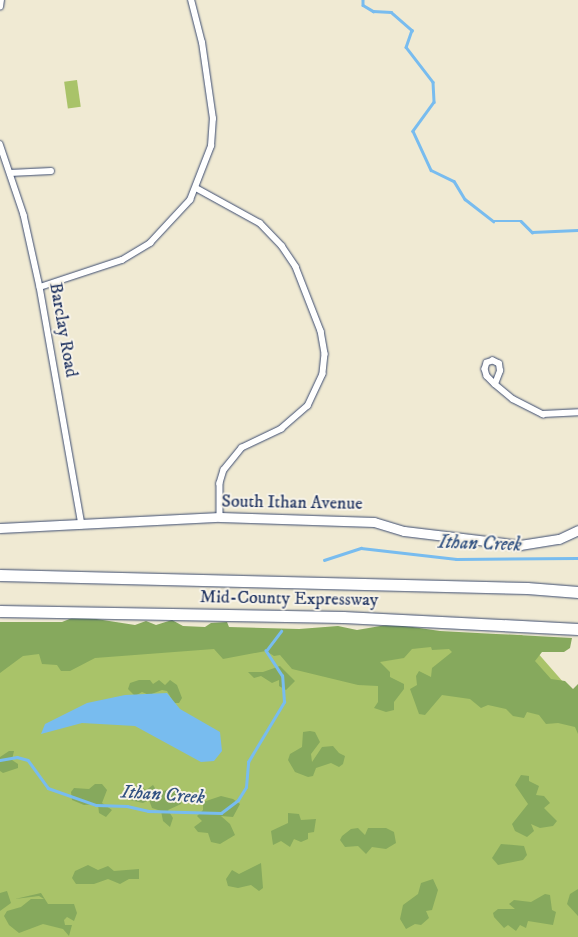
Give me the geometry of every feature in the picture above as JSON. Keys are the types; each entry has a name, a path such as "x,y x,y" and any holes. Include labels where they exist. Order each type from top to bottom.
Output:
{"highway":[{"name":"Mid-County Expressway","path":"0,575 527,588 578,592"},
{"name":"Mid-County Expressway","path":"0,610 343,617 578,628"}],"street":[{"path":"0,7 1,0"},
{"path":"40,287 122,260 150,243 171,223 196,188 211,146 213,119 202,43 191,0"},
{"name":"Barclay Road","path":"0,144 24,216 40,287 82,525"},
{"path":"10,173 51,171"},
{"path":"196,188 260,223 282,246 296,267 321,331 325,354 324,374 308,406 282,430 242,448 224,470 220,483 220,517"},
{"path":"496,384 513,399 543,414 578,412"},
{"name":"South Ithan Avenue","path":"0,528 220,517 374,522 404,531 520,545 558,539 578,530"}],"green space":[{"path":"77,80 81,107 68,109 64,82"},
{"path":"77,616 135,625 146,621 156,625 172,620 183,626 205,627 211,623 227,622 229,627 299,629 338,626 357,630 392,624 440,631 572,638 570,648 564,652 542,652 535,661 551,679 565,681 573,689 578,684 578,734 575,727 558,723 546,724 539,715 527,712 524,718 513,716 506,709 488,705 481,708 470,699 442,695 425,715 419,714 410,689 417,685 416,676 419,671 431,677 432,668 452,652 449,649 432,650 431,647 412,649 404,658 380,662 390,672 390,677 404,684 404,689 394,702 394,710 386,712 374,708 378,702 378,686 358,685 292,669 280,655 274,656 266,651 223,659 214,649 95,658 70,671 61,671 57,665 42,664 39,654 23,656 0,673 0,622 62,622"},
{"path":"0,627 522,635 578,699 578,937 0,937"},
{"path":"280,666 295,681 286,690 279,686 279,680 272,683 261,676 254,678 248,672 263,672"},
{"path":"139,680 150,680 153,684 159,680 165,685 170,680 177,685 182,698 179,703 174,703 167,691 162,690 149,695 142,692 135,696 128,689 130,683"},
{"path":"303,732 315,732 320,742 311,754 312,762 322,747 333,746 339,753 345,756 343,764 339,767 331,763 316,768 313,776 308,777 295,772 288,760 290,754 302,747"},
{"path":"9,751 14,751 12,760 18,764 18,768 3,773 0,771 0,757"},
{"path":"521,775 529,776 529,781 539,786 536,795 544,796 550,803 544,808 557,821 553,826 540,828 531,824 534,831 527,837 515,831 512,824 528,804 515,785"},
{"path":"95,784 102,784 107,790 102,803 112,810 106,817 99,813 98,804 84,805 72,800 71,792 74,788 89,789"},
{"path":"139,785 146,790 153,785 158,793 174,787 179,789 183,797 181,804 168,810 173,818 170,827 163,821 161,811 152,808 149,800 143,803 130,800 127,790"},
{"path":"221,796 233,799 240,804 233,817 221,816 230,824 235,835 220,844 211,842 208,833 198,832 194,827 202,821 197,816 203,810 203,802"},
{"path":"288,813 299,814 301,820 316,819 314,832 308,833 308,839 301,842 294,839 290,847 281,841 273,845 271,831 288,823"},
{"path":"358,828 365,835 368,828 386,828 394,832 396,843 386,849 372,847 366,854 358,846 345,847 340,840 342,836 351,829"},
{"path":"501,844 524,846 527,855 523,860 498,865 492,858"},
{"path":"261,863 263,888 259,891 251,885 238,888 228,886 226,879 232,870 239,874"},
{"path":"88,865 98,870 108,866 114,871 139,869 139,879 129,879 120,884 108,879 94,884 76,884 72,878 75,871"},
{"path":"433,879 438,890 432,910 426,911 429,918 421,925 415,924 406,929 400,919 403,905 418,894 421,883"},
{"path":"578,889 578,916 567,904 570,894"},
{"path":"7,891 11,903 0,911 0,893"},
{"path":"41,893 48,904 74,904 77,913 74,921 67,917 64,920 65,925 72,925 69,936 63,929 43,924 19,933 9,925 4,916 7,911 21,907 31,899 44,899 39,896 15,899"},
{"path":"545,894 550,895 552,910 556,912 553,925 528,921 526,928 520,925 516,931 508,925 504,928 494,917 493,913 498,909 515,909 509,904 514,900 531,902"}],"water":[{"path":"167,693 180,709 220,732 222,751 214,761 201,762 135,726 82,723 41,734 45,724 87,703 125,695"}],"waterway":[{"path":"363,0 363,5 373,11 391,12 412,30 406,47 433,82 434,102 413,131 431,170 454,181 465,199 493,221 521,221 532,232 578,230"},
{"name":"Ithan Creek","path":"324,560 361,548 456,559 578,558"},
{"name":"Ithan Creek","path":"0,760 17,757 28,760 48,788 96,805 127,806 148,811 221,813 238,800 246,787 248,762 284,702 282,676 266,651 281,631"}]}
